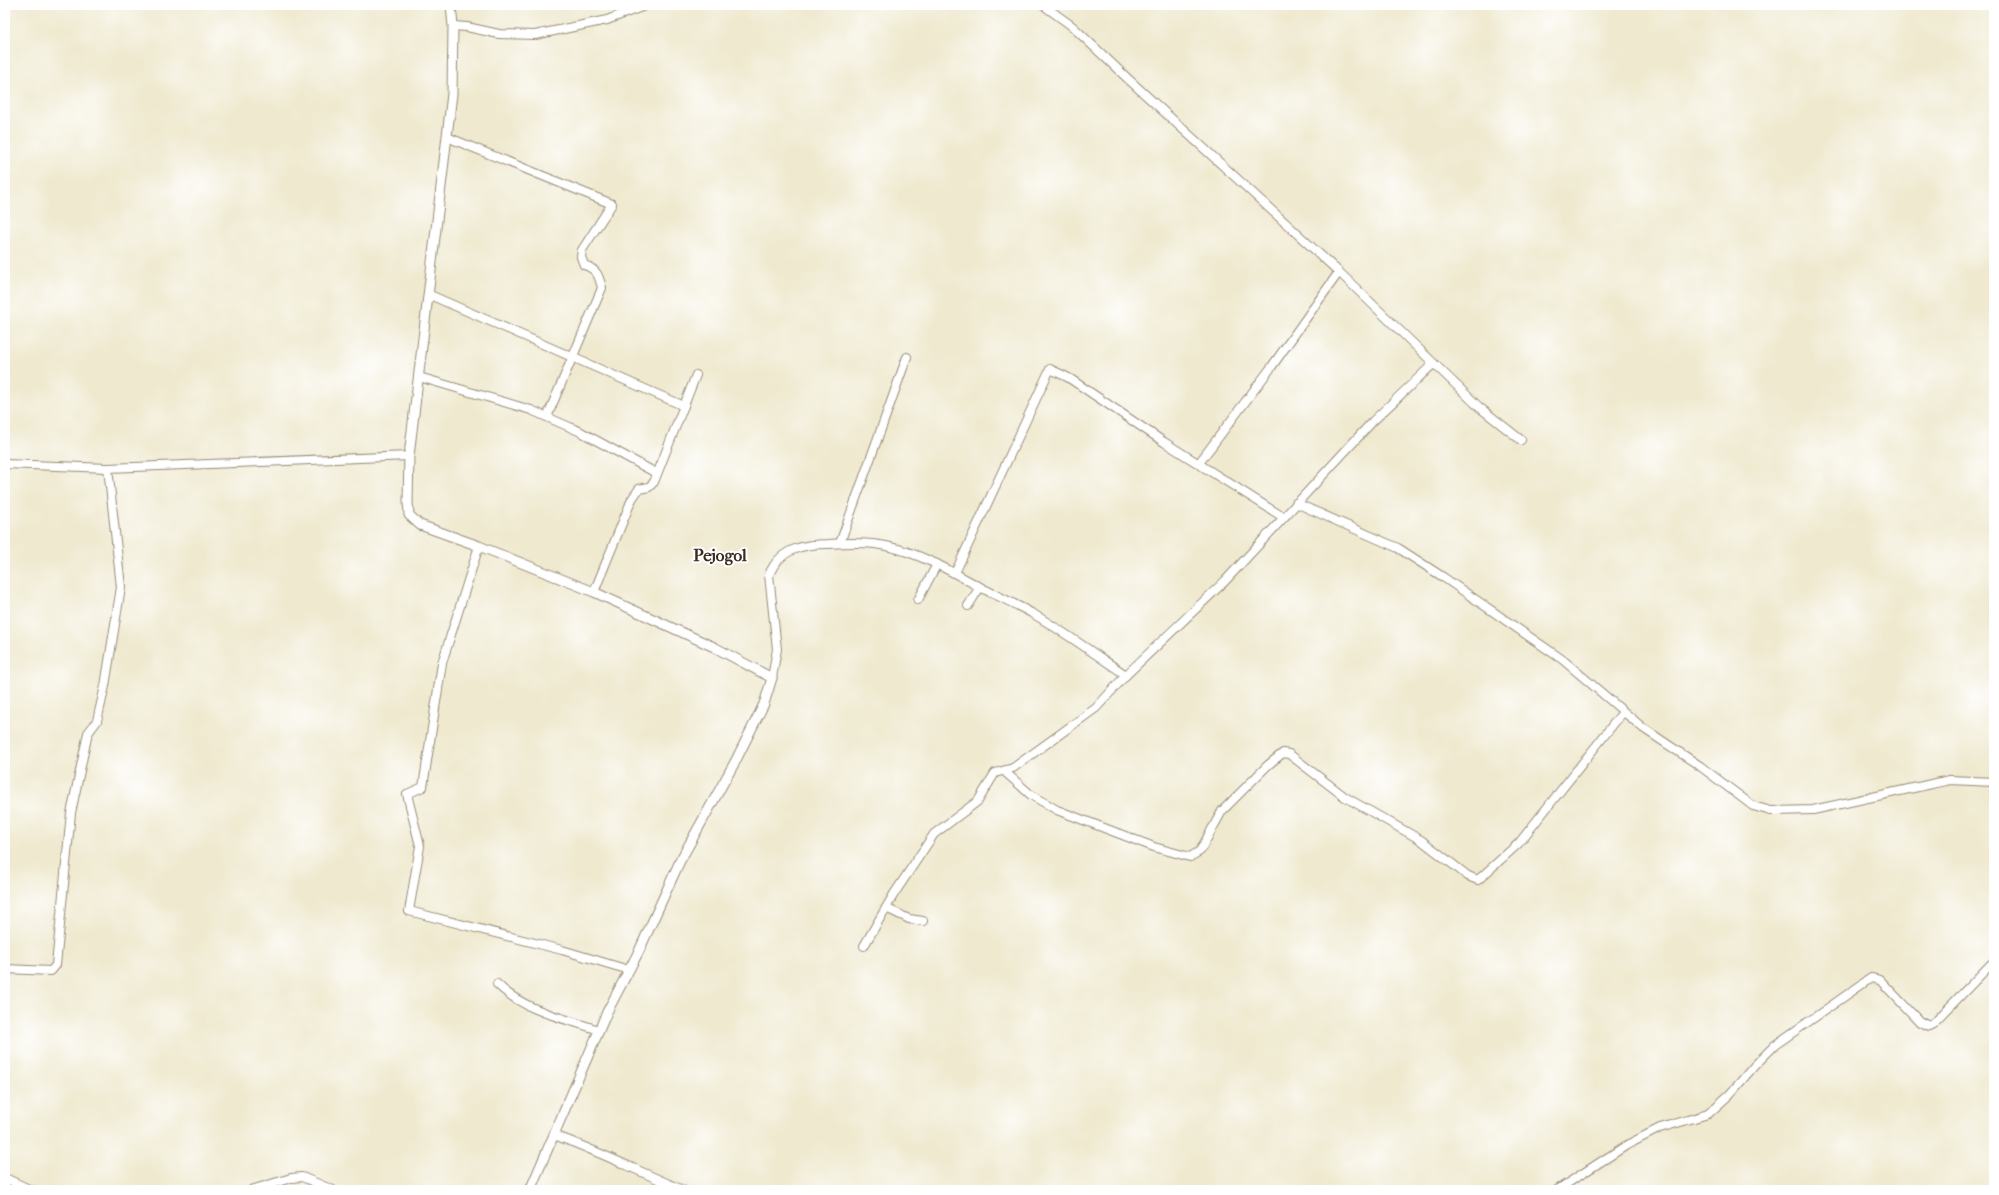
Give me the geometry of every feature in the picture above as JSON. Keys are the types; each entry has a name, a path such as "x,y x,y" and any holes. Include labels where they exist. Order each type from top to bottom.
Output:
{"street":[{"path":"451,5 453,26 452,94 430,295 409,456 409,515 414,522 420,525 479,546 594,592 714,647 772,678"},
{"path":"453,26 467,27 500,34 535,35 607,20 647,5"},
{"path":"1043,5 1072,26 1137,88 1339,272 1396,326 1433,364 1480,407 1521,440"},
{"path":"447,137 612,204 582,250 581,257 584,265 593,268 600,276 602,288 547,417"},
{"path":"1199,463 1270,369 1339,272"},
{"path":"430,295 684,406"},
{"path":"840,543 906,357"},
{"path":"864,946 918,855 934,834 983,796 993,775 1012,768 1096,708 1126,675 1226,580 1373,421 1433,364"},
{"path":"954,573 1050,369 1069,378 1283,517"},
{"path":"594,592 632,499 639,489 653,484 656,473 696,375"},
{"path":"419,377 524,408 547,417 581,432 656,473"},
{"path":"5,464 108,468 409,456"},
{"path":"5,968 51,971 56,965 71,813 88,733 97,721 102,700 119,599 120,587 108,468"},
{"path":"1296,504 1398,548 1411,556 1563,660 1623,712 1753,806 1771,811 1813,810 1950,780 1994,782"},
{"path":"530,1190 599,1030 680,861 735,762 764,704 772,678 777,649 769,575 774,564 782,556 800,547 840,543 867,543 886,546 916,555 938,564 1035,615 1126,675"},
{"path":"479,546 442,663 423,787 408,794 420,846 409,911 562,950 629,970"},
{"path":"918,600 938,564"},
{"path":"968,606 980,587"},
{"path":"1004,771 1031,795 1057,810 1154,847 1190,857 1200,850 1222,811 1280,755 1283,753 1288,754 1349,800 1421,840 1468,876 1478,880 1519,843 1623,712"},
{"path":"886,908 909,919 923,921"},
{"path":"1557,1190 1627,1145 1660,1128 1708,1114 1730,1094 1775,1044 1871,978 1880,980 1919,1021 1929,1026 1933,1024 1994,961"},
{"path":"497,984 508,996 523,1004 599,1030"},
{"path":"554,1135 601,1153 650,1178 682,1190"},
{"path":"250,1190 291,1178 302,1177 333,1190"},
{"path":"5,1178 31,1190"}],"district":[{"name":"Pejogol","path":"720,555"}]}
